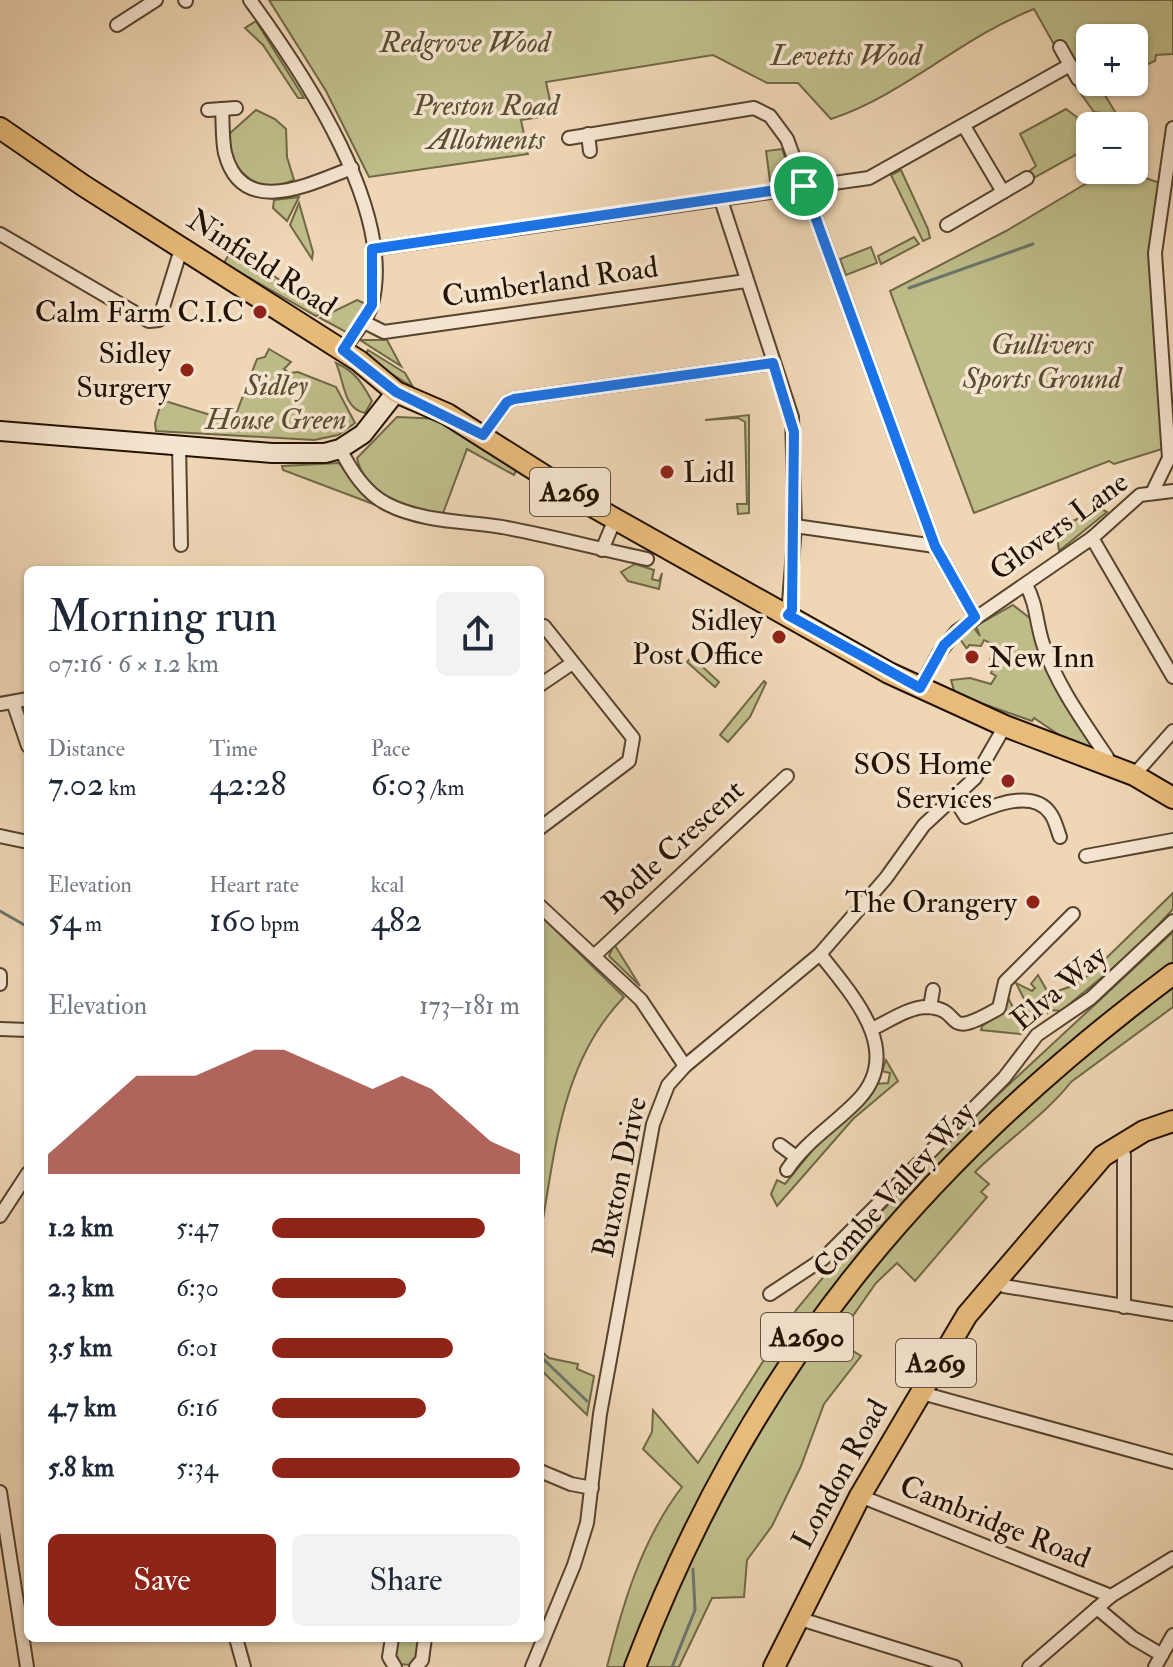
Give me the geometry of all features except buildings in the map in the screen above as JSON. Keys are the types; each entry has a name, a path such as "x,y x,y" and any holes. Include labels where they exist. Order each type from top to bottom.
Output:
{"main road":[{"name":"Ninfield Road","path":"0,128 84,186 343,350 396,392 483,435 615,519 920,688 1005,726 1134,775 1173,798"},
{"name":"Combe Valley Way","path":"635,1667 684,1549 740,1439 795,1354 854,1274 933,1184 1000,1117 1173,974"},
{"name":"London Road","path":"774,1667 860,1496 950,1339 1103,1156 1119,1144 1173,1121"}],"street":[{"path":"117,25 135,6 156,0"},
{"path":"250,0 334,131 352,168 368,214 372,249 372,305 364,322 343,350"},
{"path":"1060,47 1076,76"},
{"path":"372,249 869,178 1070,65"},
{"path":"208,110 236,108"},
{"path":"569,138 754,108 770,116 787,139 935,546 975,617"},
{"path":"222,109 225,152 241,181 255,190 296,189 352,168"},
{"path":"964,126 1003,192"},
{"path":"1153,491 1169,458 1155,253 1173,128"},
{"path":"588,134 590,151"},
{"path":"947,225 962,221 1027,178"},
{"path":"721,200 794,432 795,526 792,610 788,615"},
{"path":"0,234 149,321 159,320 182,246"},
{"name":"Cumberland Road","path":"364,322 384,332 746,281"},
{"path":"483,435 507,402 514,399 773,363"},
{"path":"0,431 272,453 325,453 340,449 369,430 396,392"},
{"path":"179,444 181,545"},
{"path":"340,449 351,470 375,497 395,508 438,519 548,536 647,559"},
{"name":"Glovers Lane","path":"920,688 944,645 975,617 1092,538 1140,495 1153,491 1173,491"},
{"path":"602,550 615,519"},
{"path":"795,526 935,546"},
{"path":"1092,538 1173,677"},
{"path":"1026,585 1038,613 1043,643 1060,683 1078,716 1107,757 1105,765"},
{"path":"544,626 571,664 633,738 634,750 629,761 544,825"},
{"path":"544,682 571,664"},
{"path":"7,703 24,738"},
{"name":"Buxton Drive","path":"544,1638 574,1565 587,1523 600,1414 653,1124 668,1085 685,1066 820,954 886,878 924,825 975,778 1005,726"},
{"path":"1134,775 1173,731"},
{"name":"Bodle Crescent","path":"594,956 787,776"},
{"path":"954,798 966,817 998,803 1036,803 1049,811 1060,837"},
{"path":"0,836 24,841"},
{"path":"1086,856 1173,840"},
{"path":"544,910 641,1000 685,1066"},
{"path":"874,1028 917,1008 930,1007 959,1026 970,1025 999,1008 1005,982 1073,914"},
{"name":"Elva Way","path":"770,1294 823,1259 1004,1078 1037,1035 1091,998 1173,921"},
{"path":"1052,935 1063,945"},
{"path":"787,1170 796,1157 868,1088 875,1071 874,1028 820,954"},
{"path":"1018,969 1029,979"},
{"path":"0,975 0,984"},
{"path":"930,1007 933,990"},
{"path":"0,1029 24,1030"},
{"path":"1119,1144 1124,1155 1124,1307"},
{"path":"780,1145 796,1157"},
{"path":"0,1216 24,1179"},
{"path":"996,1281 1004,1286 1173,1314"},
{"path":"918,1392 1173,1462"},
{"path":"544,1472 592,1488"},
{"path":"0,1492 5,1544 27,1667"},
{"name":"Cambridge Road","path":"860,1496 1111,1596"},
{"path":"1029,1667 1111,1596 1173,1558"},
{"path":"1097,1608 1133,1638 1162,1655"},
{"path":"797,1618 955,1667"},
{"path":"1155,1667 1173,1635"},
{"path":"237,1642 244,1667"},
{"path":"391,1642 389,1657 395,1667"},
{"path":"416,1667 422,1660 424,1642"},
{"name":"Buxton Drive","path":"532,1667 542,1642"}],"green space":[{"path":"269,0 1173,0 1173,54 1156,55 1155,61 1148,64 1148,24 1076,24 1076,71 1056,48 1034,9 982,35 883,96 831,119 798,83 767,83 713,55 546,82 553,115 521,120 528,154 369,177 326,91"},
{"path":"256,21 304,98 298,98 263,45 245,28"},
{"path":"1083,96 1105,96 1115,112 1094,112"},
{"path":"1066,109 1076,116 1076,155 1032,179 1028,172 1036,166 1020,134"},
{"path":"256,110 275,119 286,129 287,157 294,180 274,188 247,177 232,156 228,135"},
{"path":"782,149 789,169 783,180 770,181 766,151"},
{"path":"901,170 928,229 930,238 923,241 891,175"},
{"name":"Gullivers Sports Ground","path":"1148,179 1160,183 1162,449 1114,464 1109,461 974,513 890,291 1006,231 1085,184 1148,184"},
{"path":"299,197 287,221 273,208 274,200"},
{"path":"299,203 313,252 312,259 290,225"},
{"path":"914,237 919,244 881,264 878,256"},
{"path":"871,247 877,263 846,275 840,259"},
{"path":"232,249 326,311 316,316 224,263"},
{"path":"357,300 366,304 359,319 346,332 320,318"},
{"path":"360,340 387,340 401,366"},
{"name":"Sidley House Green","path":"269,349 291,362 284,369 289,373 298,372 336,387 355,423 338,435 314,440 156,431 155,423 162,400 233,422 257,359 265,357"},
{"path":"368,350 405,373 413,387 364,357"},
{"path":"336,363 353,374 372,401 365,413 348,400"},
{"path":"749,415 749,513 738,514 737,504 747,504 745,422 738,418 705,420"},
{"path":"397,417 443,419 519,464 514,475 467,449 442,516 403,504 369,482 357,458"},
{"path":"339,463 360,490 381,507 283,470 282,466"},
{"path":"1101,509 1107,512 1059,551 1056,528"},
{"path":"635,564 654,570 652,579 659,581 662,573 659,589 628,581 621,572"},
{"path":"1013,605 1031,619 1098,751 1074,745 1034,718 1032,721 955,694 951,680 970,678 991,684 996,676 991,673 996,661 990,659 995,645 984,640 981,646 969,645 967,649 960,639 974,628 980,636 976,626"},
{"path":"692,657 719,682 715,687 687,662"},
{"path":"764,681 766,683 750,717 728,742 720,735"},
{"path":"1173,893 1173,909 1136,949 1061,1011 1051,1010 1021,1034 981,1030 982,1026 1002,1013 1007,996 1015,1011 1027,1005 1016,983 1032,991 1035,988 1031,984 1038,975 1049,994 1072,986 1090,974"},
{"path":"544,919 624,997 603,1022 586,1050 564,1110 544,1214"},
{"path":"1173,932 1173,965 844,1274 771,1376 728,1447 673,1553 625,1667 607,1667 620,1619 645,1550 682,1487 643,1449 652,1432 653,1410 698,1463 796,1310 835,1263 913,1177"},
{"path":"614,944 640,986 609,956"},
{"path":"1173,987 1173,1007 1071,1082 1050,1105 975,1172 989,1184 981,1192 987,1197 915,1281 897,1263 876,1283 836,1340 861,1356 824,1404 801,1466 772,1526 747,1560 744,1597 712,1598 679,1667 643,1667 696,1542 800,1358 956,1168 1067,1071"},
{"path":"886,1060 898,1081 853,1119 777,1206 771,1194 777,1180 785,1184 828,1131 875,1084 888,1083 890,1073 882,1071"},
{"path":"544,1354 549,1358 578,1364 577,1369 594,1376 587,1415 544,1373"},
{"path":"395,1642 420,1642 418,1660 413,1665 397,1664 393,1657"}],"waterway":[{"path":"909,288 1033,244"},
{"path":"0,911 24,925"},
{"path":"544,1360 587,1401"},
{"path":"672,1667 695,1610 693,1569"}],"place":[{"name":"Calm Farm C.I.C","path":"260,312"},
{"name":"Sidley Surgery","path":"187,370"},
{"name":"Lidl","path":"667,472"},
{"name":"Sidley Post Office","path":"779,637"},
{"name":"New Inn","path":"972,657"},
{"name":"SOS Home Services","path":"1008,781"},
{"name":"The Orangery","path":"1033,902"}],"route":[{"path":"804,186 935,546 975,617 944,645 920,688 788,615 792,610 795,526 794,432 792,417 773,363 514,399 507,402 483,435 447,414 396,392 343,350 364,322 372,305 372,249 804,186"}],"park label":[{"name":"Redgrove Wood","path":"465,42"},
{"name":"Levetts Wood","path":"846,55"},
{"name":"Preston Road Allotments","path":"486,122"}]}
